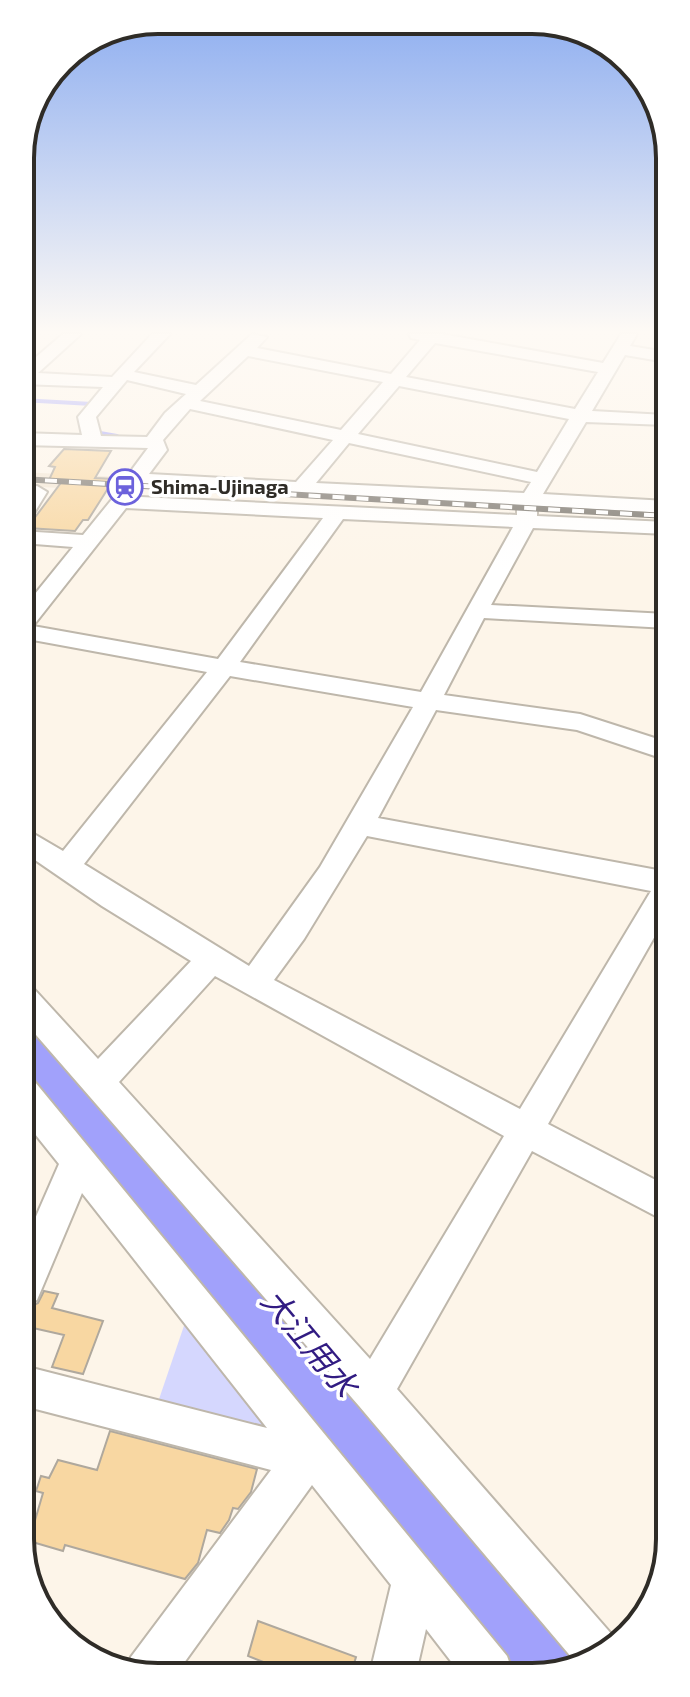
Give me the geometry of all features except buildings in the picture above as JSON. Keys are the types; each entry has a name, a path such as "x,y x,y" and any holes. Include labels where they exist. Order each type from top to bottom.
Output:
{"street":[{"path":"90,413 87,417 93,441"},
{"path":"175,413 154,440 158,450 135,479 301,488 528,507 656,526"},
{"path":"254,413 344,437 542,479"},
{"path":"301,488 364,413"},
{"path":"566,413 656,420"},
{"path":"253,984 281,949 361,825 476,611 542,479 583,413"},
{"path":"34,439 155,443"},
{"path":"34,497 37,492"},
{"path":"34,596 88,542 120,502 338,512 656,507"},
{"path":"66,867 224,667 338,512"},
{"path":"34,538 88,542"},
{"path":"476,611 656,620"},
{"path":"34,630 224,667 580,722 656,743"},
{"path":"361,825 656,883"},
{"path":"34,845 253,984 656,1199"},
{"path":"373,1392 656,905"},
{"path":"97,1082 212,959"},
{"path":"34,1010 373,1392 593,1647"},
{"path":"34,1107 482,1663"},
{"path":"34,1263 77,1162"},
{"path":"34,1389 268,1449 310,1452"},
{"path":"156,1663 310,1452"},
{"path":"395,1663 414,1580"}],"shaded area":[{"path":"34,473 121,477 127,480 120,491 34,487"},
{"path":"187,1317 273,1422 266,1435 157,1405"}],"water":[{"path":"34,1027 574,1655 548,1662 504,1663 34,1091"}],"waterway":[{"path":"97,426 100,433 117,436"}],"railway":[{"path":"34,480 656,515"}],"place":[{"name":"Shima-Ujinaga","path":"125,487"}],"water label":[{"name":"大江用水","path":"309,1343"}]}
